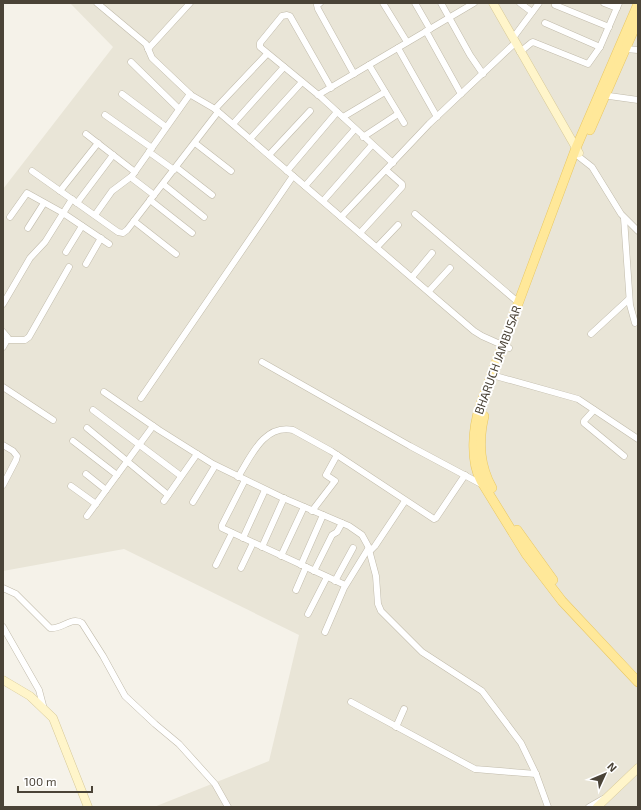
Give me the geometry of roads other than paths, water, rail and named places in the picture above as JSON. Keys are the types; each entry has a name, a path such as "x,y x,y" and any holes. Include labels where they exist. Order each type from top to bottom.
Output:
{"main road":[{"path":"493,3 578,153"},
{"name":"BHARUCH JAMBUSAR","path":"602,95 626,49 633,31 638,4"},
{"name":"BHARUCH JAMBUSAR","path":"638,20 602,95 578,153 495,375 480,433 481,474 483,485 526,554 562,601 638,682"},
{"name":"BHARUCH JAMBUSAR","path":"506,347 519,303 548,232"},
{"name":"BHARUCH JAMBUSAR","path":"481,474 516,528 563,593 638,674"},
{"path":"3,680 30,696 53,718 88,807"},
{"path":"597,807 638,768"}],"street":[{"path":"97,3 146,44 152,58 190,94 217,111 233,124 478,334 506,347"},
{"path":"148,49 190,3"},
{"path":"320,3 317,5 318,9 354,74"},
{"path":"383,3 407,42"},
{"path":"415,3 462,94"},
{"path":"441,3 470,55 483,74"},
{"path":"318,95 474,3"},
{"path":"520,3 532,12"},
{"path":"341,217 437,117 483,74 514,41 539,3"},
{"path":"520,52 533,42 587,64 589,63 600,47 618,6 604,3"},
{"path":"555,4 609,27"},
{"path":"331,88 290,16 282,16 259,44 260,47 338,112 363,137 393,163"},
{"path":"545,23 600,47"},
{"path":"398,48 437,117"},
{"path":"626,49 638,50"},
{"path":"32,171 120,233 125,232 195,143 217,111 267,54"},
{"path":"131,62 179,109"},
{"path":"369,65 404,123"},
{"path":"233,124 284,68"},
{"path":"250,139 302,82"},
{"path":"343,118 385,92"},
{"path":"122,94 166,127"},
{"path":"94,215 112,191 134,174 190,94"},
{"path":"602,95 638,100"},
{"path":"269,155 310,111"},
{"path":"287,171 338,112"},
{"path":"363,137 398,114"},
{"path":"106,115 175,169 212,195"},
{"path":"305,186 355,129"},
{"path":"86,134 134,174 134,180 192,233"},
{"path":"60,191 98,143"},
{"path":"195,143 231,171"},
{"path":"323,201 372,145"},
{"path":"578,153 592,167 624,218 638,231"},
{"path":"3,304 30,258 45,242 63,213 113,155"},
{"path":"360,233 402,187 402,184 386,170"},
{"path":"141,398 293,176"},
{"path":"163,184 204,217"},
{"path":"10,217 26,193 63,213 109,244"},
{"path":"28,228 44,203"},
{"path":"415,214 519,303"},
{"path":"624,218 629,299 630,308 635,323"},
{"path":"134,221 176,254"},
{"path":"377,248 398,225"},
{"path":"66,252 82,226"},
{"path":"86,264 101,238"},
{"path":"412,277 432,253"},
{"path":"7,340 25,340 29,337 69,267"},
{"path":"429,291 450,268"},
{"path":"591,334 629,299"},
{"path":"3,332 7,335 7,340 3,346"},
{"path":"262,362 410,446 483,485"},
{"path":"495,375 578,399 638,439"},
{"path":"3,387 53,420"},
{"path":"104,392 215,466 265,490 342,523 362,535 369,550 376,576 378,604 381,611 422,652 480,690 519,742 548,807"},
{"path":"93,410 181,476"},
{"path":"594,410 584,421 584,423 624,456"},
{"path":"87,516 153,426"},
{"path":"87,428 168,495"},
{"path":"238,477 264,438 280,429 293,430 337,454 432,519 435,519 465,475"},
{"path":"73,441 117,475"},
{"path":"3,445 13,451 17,456 3,484"},
{"path":"164,501 197,454"},
{"path":"312,511 334,481 326,475 337,454"},
{"path":"193,502 215,466"},
{"path":"86,474 106,490"},
{"path":"245,480 222,527 223,529 345,585"},
{"path":"71,486 96,504"},
{"path":"244,538 265,490"},
{"path":"262,547 284,498"},
{"path":"325,632 345,585 369,550 375,546 405,500"},
{"path":"281,556 304,507"},
{"path":"296,590 323,515"},
{"path":"314,571 332,535 337,532 342,523"},
{"path":"216,565 232,533"},
{"path":"240,568 252,543"},
{"path":"335,581 353,548"},
{"path":"308,614 327,577"},
{"path":"3,588 16,594 50,628 55,629 73,621 82,623 103,656 125,696 154,724 179,744 217,786 228,807"},
{"path":"3,627 39,690 44,709"},
{"path":"350,702 475,769 534,774"},
{"path":"396,727 404,709"},
{"path":"589,807 606,798"},
{"path":"601,807 606,798"}]}
